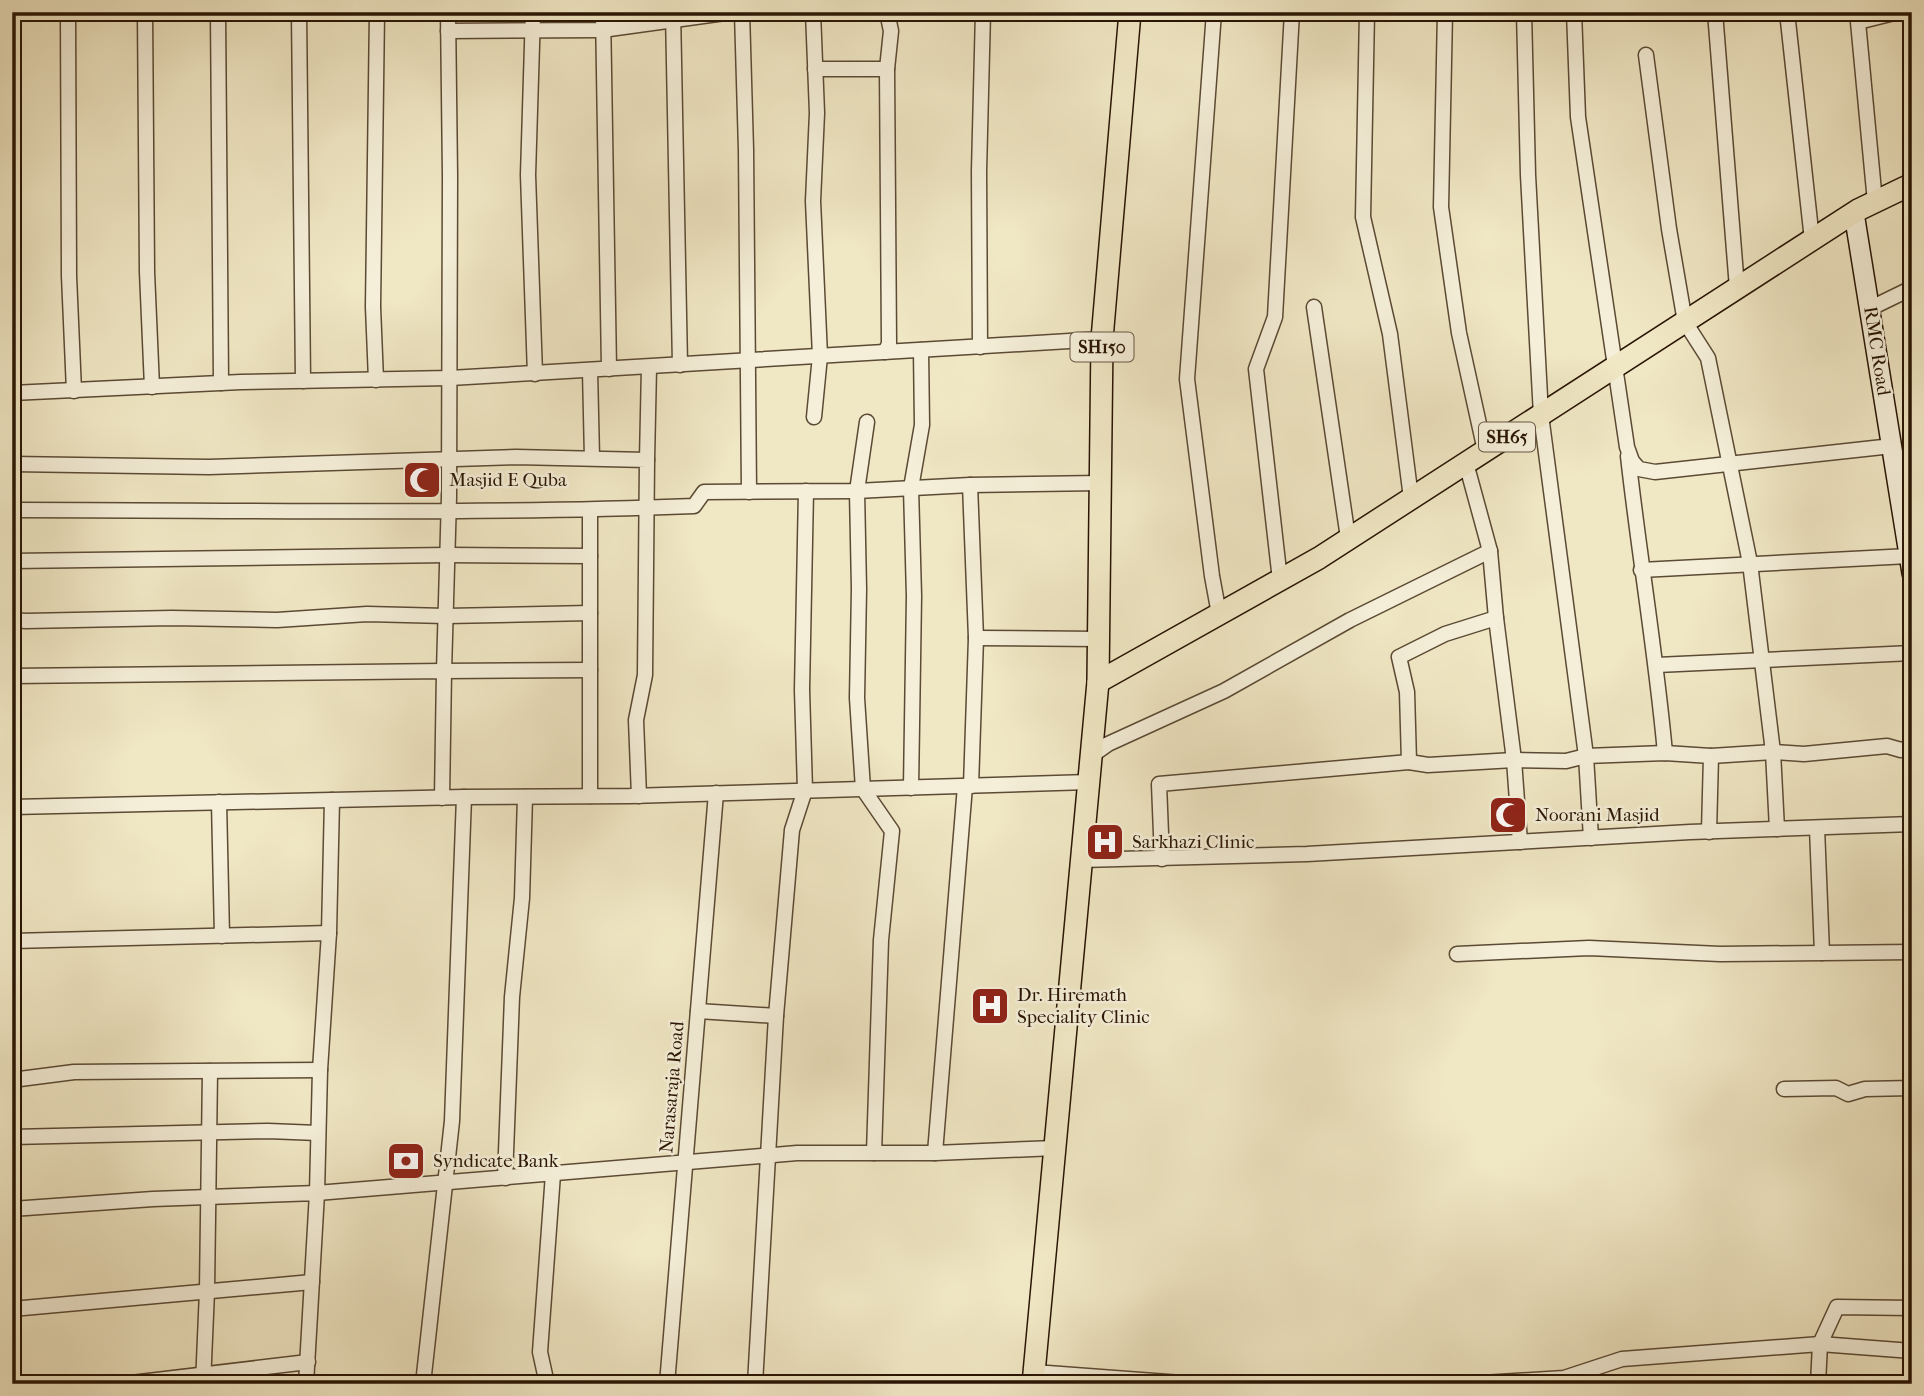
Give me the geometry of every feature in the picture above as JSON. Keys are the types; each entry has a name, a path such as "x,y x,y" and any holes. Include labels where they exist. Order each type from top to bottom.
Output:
{"main road":[{"name":"SH150","path":"1098,682 1102,339 1130,13"},
{"name":"SH65","path":"1098,682 1280,580 1862,208 1912,184"},
{"path":"1034,1378 1098,682"}],"street":[{"path":"68,12 68,225 74,391"},
{"path":"145,12 147,272 152,387"},
{"path":"218,12 221,383"},
{"path":"299,12 303,381"},
{"path":"376,380 373,230 377,12"},
{"path":"442,798 449,512 448,12"},
{"path":"533,12 528,175 535,374"},
{"path":"603,12 609,369"},
{"path":"448,31 602,30 673,17 732,12"},
{"path":"742,12 749,492"},
{"path":"813,12 817,113 813,201 820,356 814,417"},
{"path":"885,352 889,344 887,69 891,31 887,12"},
{"path":"980,347 979,170 983,12"},
{"path":"1130,13 1172,12"},
{"path":"1214,12 1186,379 1219,614"},
{"path":"1280,580 1256,369 1275,317 1292,12"},
{"path":"1367,12 1363,216 1390,334 1411,498"},
{"path":"1445,12 1441,207 1459,333 1485,451"},
{"path":"1524,12 1528,175 1541,415 1586,756 1591,838"},
{"path":"1574,12 1578,117 1627,447 1641,570 1657,665 1665,753"},
{"path":"1715,12 1737,288"},
{"path":"1787,12 1812,240"},
{"path":"1862,208 1858,22 1898,12"},
{"path":"673,17 680,365"},
{"path":"1646,55 1669,229 1685,322 1708,358 1751,563 1773,752 1777,829"},
{"path":"815,68 887,69"},
{"name":"RMC Road","path":"1862,208 1875,306 1912,524"},
{"name":"RMC Road","path":"1862,208 1910,565"},
{"path":"1875,306 1912,288"},
{"path":"1314,307 1348,538"},
{"path":"12,393 221,383 450,379 1102,339"},
{"path":"911,788 914,610 911,488 922,425 921,350"},
{"path":"639,796 636,720 645,675 645,508 649,367"},
{"path":"590,370 592,458"},
{"path":"867,422 857,491 857,698 863,789 892,831 881,940 874,1153"},
{"path":"1627,447 1632,461 1639,469 1647,470 1732,465 1892,446"},
{"path":"12,464 209,467 449,460 647,460"},
{"path":"1466,463 1490,551 1514,760 1520,842"},
{"path":"12,510 301,513 590,510 694,506 704,492 857,491 970,485 1100,483"},
{"path":"935,1153 968,786 975,638 970,485"},
{"path":"755,1384 776,1016 792,830 805,790 802,690 806,491"},
{"path":"590,510 590,796"},
{"path":"1091,756 1108,744 1224,691 1350,620 1490,551"},
{"path":"12,561 447,555 590,556"},
{"path":"1641,570 1751,563 1910,565"},
{"path":"12,620 172,618 277,621 367,614 590,614"},
{"path":"1409,762 1407,692 1399,657 1445,634 1496,618"},
{"path":"975,638 1098,639"},
{"path":"1657,665 1912,653"},
{"path":"12,676 590,670"},
{"path":"1162,859 1159,785 1409,762 1428,765 1514,760 1566,761 1586,756 1665,753 1711,756 1773,752 1804,754 1887,746 1901,750 1912,748"},
{"path":"1709,832 1711,756"},
{"path":"12,807 639,796 1089,782"},
{"name":"Narasaraja Road","path":"667,1384 716,793"},
{"path":"423,1384 452,1121 464,797"},
{"path":"505,1178 512,997 522,898 525,797"},
{"path":"306,1384 317,1194 320,1070 330,933 332,800"},
{"path":"219,802 222,936"},
{"path":"1081,860 1307,854 1912,824"},
{"path":"1817,828 1822,953"},
{"path":"12,942 330,933"},
{"path":"1457,954 1589,948 1720,954 1912,952"},
{"path":"698,1011 776,1016"},
{"path":"12,1080 74,1072 320,1070"},
{"path":"203,1379 210,1071"},
{"path":"1784,1089 1836,1088 1848,1094 1865,1089 1912,1088"},
{"path":"12,1137 268,1131 318,1133"},
{"path":"12,1209 209,1197 317,1194 768,1155 1055,1148"},
{"path":"547,1384 540,1352 553,1174"},
{"path":"12,1309 312,1282"},
{"path":"1818,1384 1820,1344 1837,1307 1912,1308"},
{"path":"1290,1384 1483,1383 1564,1378 1622,1359 1820,1344 1912,1351"},
{"path":"123,1384 203,1379 308,1362"},
{"path":"1034,1378 1195,1384"}],"place":[{"name":"Masjid E Quba","path":"422,480"},
{"name":"Noorani Masjid","path":"1508,815"},
{"name":"Sarkhazi Clinic","path":"1105,842"},
{"name":"Dr. Hiremath Speciality Clinic","path":"990,1006"},
{"name":"Syndicate Bank","path":"406,1161"}]}
